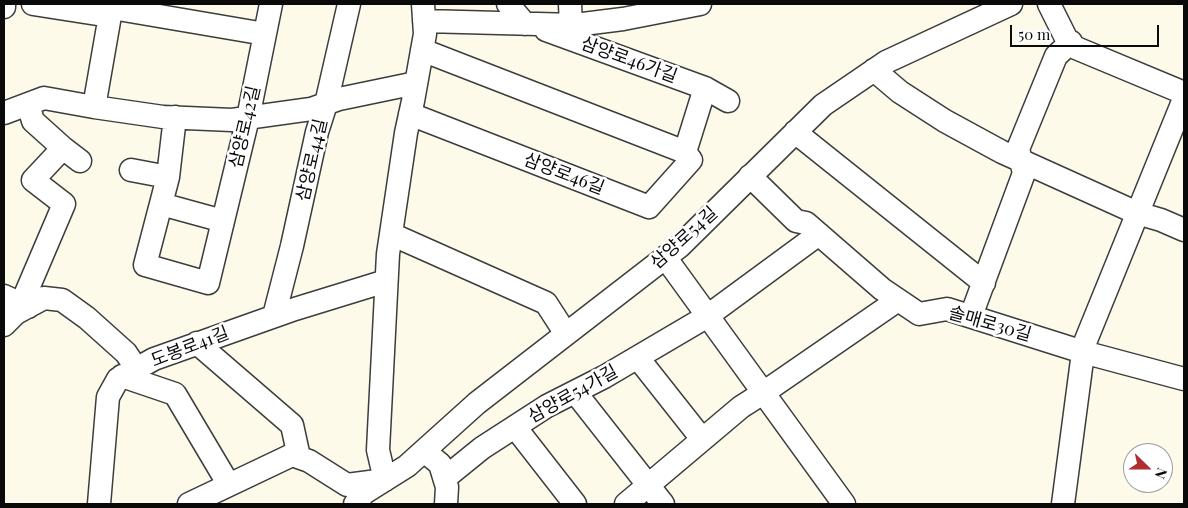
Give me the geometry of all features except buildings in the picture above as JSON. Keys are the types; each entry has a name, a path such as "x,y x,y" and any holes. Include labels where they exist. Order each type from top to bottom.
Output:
{"street":[{"path":"33,4 111,9 264,34"},
{"name":"삼양로42길","path":"161,204 145,265 164,272 208,283 248,118 271,4"},
{"name":"삼양로44길","path":"274,316 292,246 317,132 326,104 348,4"},
{"path":"508,4 527,24"},
{"name":"삼양로46가길","path":"527,24 570,14 700,4"},
{"name":"삼양로54길","path":"354,504 364,494 407,466 477,403 680,246 823,104 886,62 1011,4"},
{"path":"1049,4 1068,40 1076,48 1184,93"},
{"path":"94,107 111,9"},
{"path":"189,504 292,455 309,461 346,485 385,480 378,450 386,281 406,133 425,34 424,13"},
{"name":"삼양로46가길","path":"424,13 527,24 705,88 728,101"},
{"path":"971,316 1024,173 1018,149 1056,56 1071,42"},
{"path":"422,50 686,152"},
{"path":"874,70 900,92 945,121 1021,160 1137,213 1161,220 1184,230"},
{"path":"4,113 44,98 94,107 174,117 232,120 311,109 339,99 416,83"},
{"name":"삼양로46길","path":"410,114 649,207 692,160 686,152 705,88"},
{"path":"1064,504 1084,345 1184,99"},
{"path":"28,104 33,121 71,155 33,180 64,204 26,293 28,307"},
{"path":"174,117 168,178 161,204 223,221"},
{"path":"795,132 984,283"},
{"path":"131,170 168,178"},
{"name":"솔매로30길","path":"750,176 796,220 806,223 882,290 919,314 947,309 1083,352 1184,379"},
{"path":"391,234 546,303 566,334"},
{"path":"706,317 819,234"},
{"path":"664,257 844,504"},
{"name":"도봉로41길","path":"129,372 154,359 197,343 274,316 386,281"},
{"path":"4,296 28,307"},
{"path":"4,325 16,313 44,298 62,300 87,318 126,353 129,372"},
{"path":"626,504 741,407 898,300"},
{"name":"삼양로54가길","path":"445,478 482,448 547,406 638,358 706,317"},
{"path":"197,343 292,425 299,457"},
{"path":"638,358 702,439"},
{"path":"129,372 175,394 229,485"},
{"path":"99,504 108,397 118,378 129,372"},
{"path":"576,392 663,504"},
{"path":"515,427 575,504"},
{"path":"424,451 440,464 447,487 446,504"}]}
